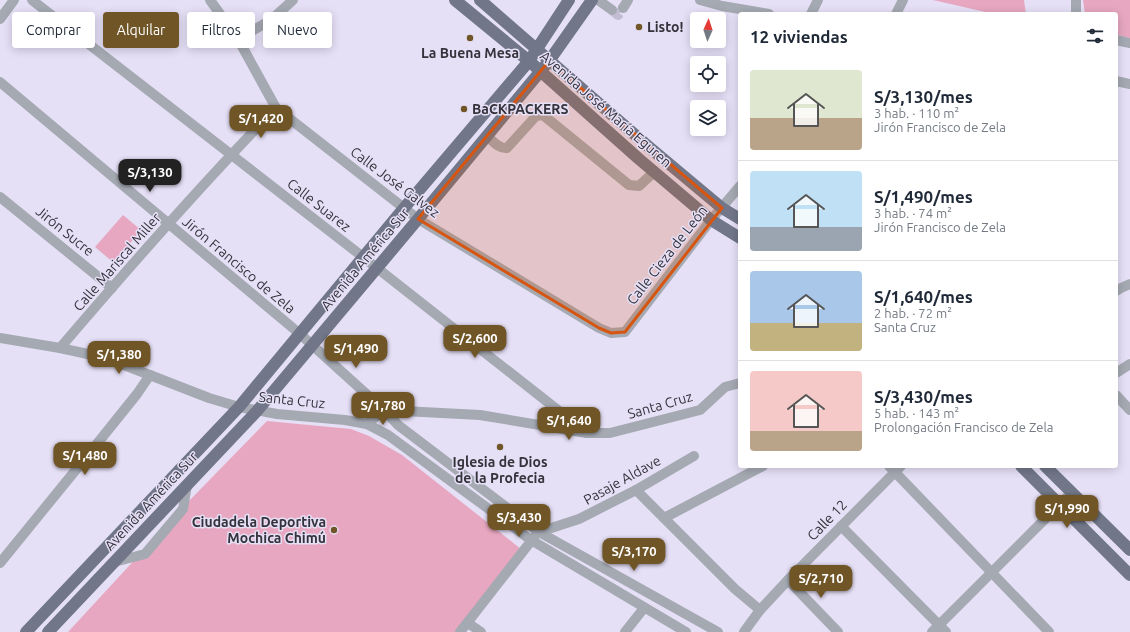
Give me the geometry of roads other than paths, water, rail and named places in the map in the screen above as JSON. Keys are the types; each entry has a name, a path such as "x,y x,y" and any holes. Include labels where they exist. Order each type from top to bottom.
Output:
{"main road":[{"name":"Avenida José María Eguren","path":"455,0 528,61 654,172 712,220 738,237"},
{"name":"Avenida José María Eguren","path":"480,0 649,147 722,208 738,218"},
{"name":"Avenida América Sur","path":"26,632 239,407 528,61 569,0"},
{"name":"Avenida América Sur","path":"48,632 257,411 549,61 592,0"},
{"path":"481,118 491,131"},
{"path":"639,159 649,147"},
{"path":"1023,468 1130,575"},
{"path":"1047,468 1130,550"}],"street":[{"path":"0,19 14,0"},
{"name":"Calle Suarez","path":"32,0 587,433"},
{"name":"Calle José Galvez","path":"210,0 219,12"},
{"path":"255,30 272,20 293,0"},
{"path":"598,0 612,10"},
{"path":"700,0 723,3 761,12"},
{"path":"812,12 818,0"},
{"path":"897,12 903,0"},
{"path":"1076,0 1076,12"},
{"path":"1118,40 1130,43"},
{"name":"Calle José Galvez","path":"243,48 276,108 418,219 599,328 612,334"},
{"path":"1118,81 1130,84"},
{"name":"Jirón Francisco de Zela","path":"0,82 300,334 384,410 398,425 539,532 718,632"},
{"name":"Calle Mariscal Miller","path":"60,348 231,155 276,108"},
{"path":"491,131 497,144 507,148 536,116 543,115 629,185 639,186 654,172"},
{"name":"Calle Cieza de León","path":"612,334 625,332 738,188"},
{"name":"Jirón Sucre","path":"0,197 112,288"},
{"name":"Santa Cruz","path":"0,338 60,348 106,358 209,398 239,407 257,411 345,420 367,424 388,435 531,540 686,632"},
{"path":"1118,371 1130,364"},
{"path":"0,563 137,394 150,375"},
{"name":"Santa Cruz","path":"384,410 480,415 587,433 610,433 700,410 725,388 738,384"},
{"path":"1118,398 1130,410"},
{"path":"367,424 384,410"},
{"name":"Pasaje Aldave","path":"539,532 579,519 636,490 694,456"},
{"path":"664,518 759,468"},
{"path":"895,468 991,572 1049,632"},
{"name":"Calle 12","path":"744,632 760,610 895,468"},
{"path":"114,562 145,554 183,509 187,485"},
{"path":"636,490 735,589 760,610"},
{"path":"932,632 1072,492"},
{"path":"841,526 946,632"},
{"path":"460,632 531,540 539,532"},
{"path":"788,580 838,632"},
{"path":"625,632 644,608"},
{"path":"468,623 481,632"}],"tunnel":[{"path":"612,10 618,15 623,8"}],"place":[{"name":"Listo!","path":"639,27"},
{"name":"La Buena Mesa","path":"470,38"},
{"name":"BaCKPACKERS","path":"464,109"},
{"name":"Iglesia de Dios de la Profecia","path":"500,447"},
{"name":"Ciudadela Deportiva Mochica Chimú","path":"334,530"}]}
